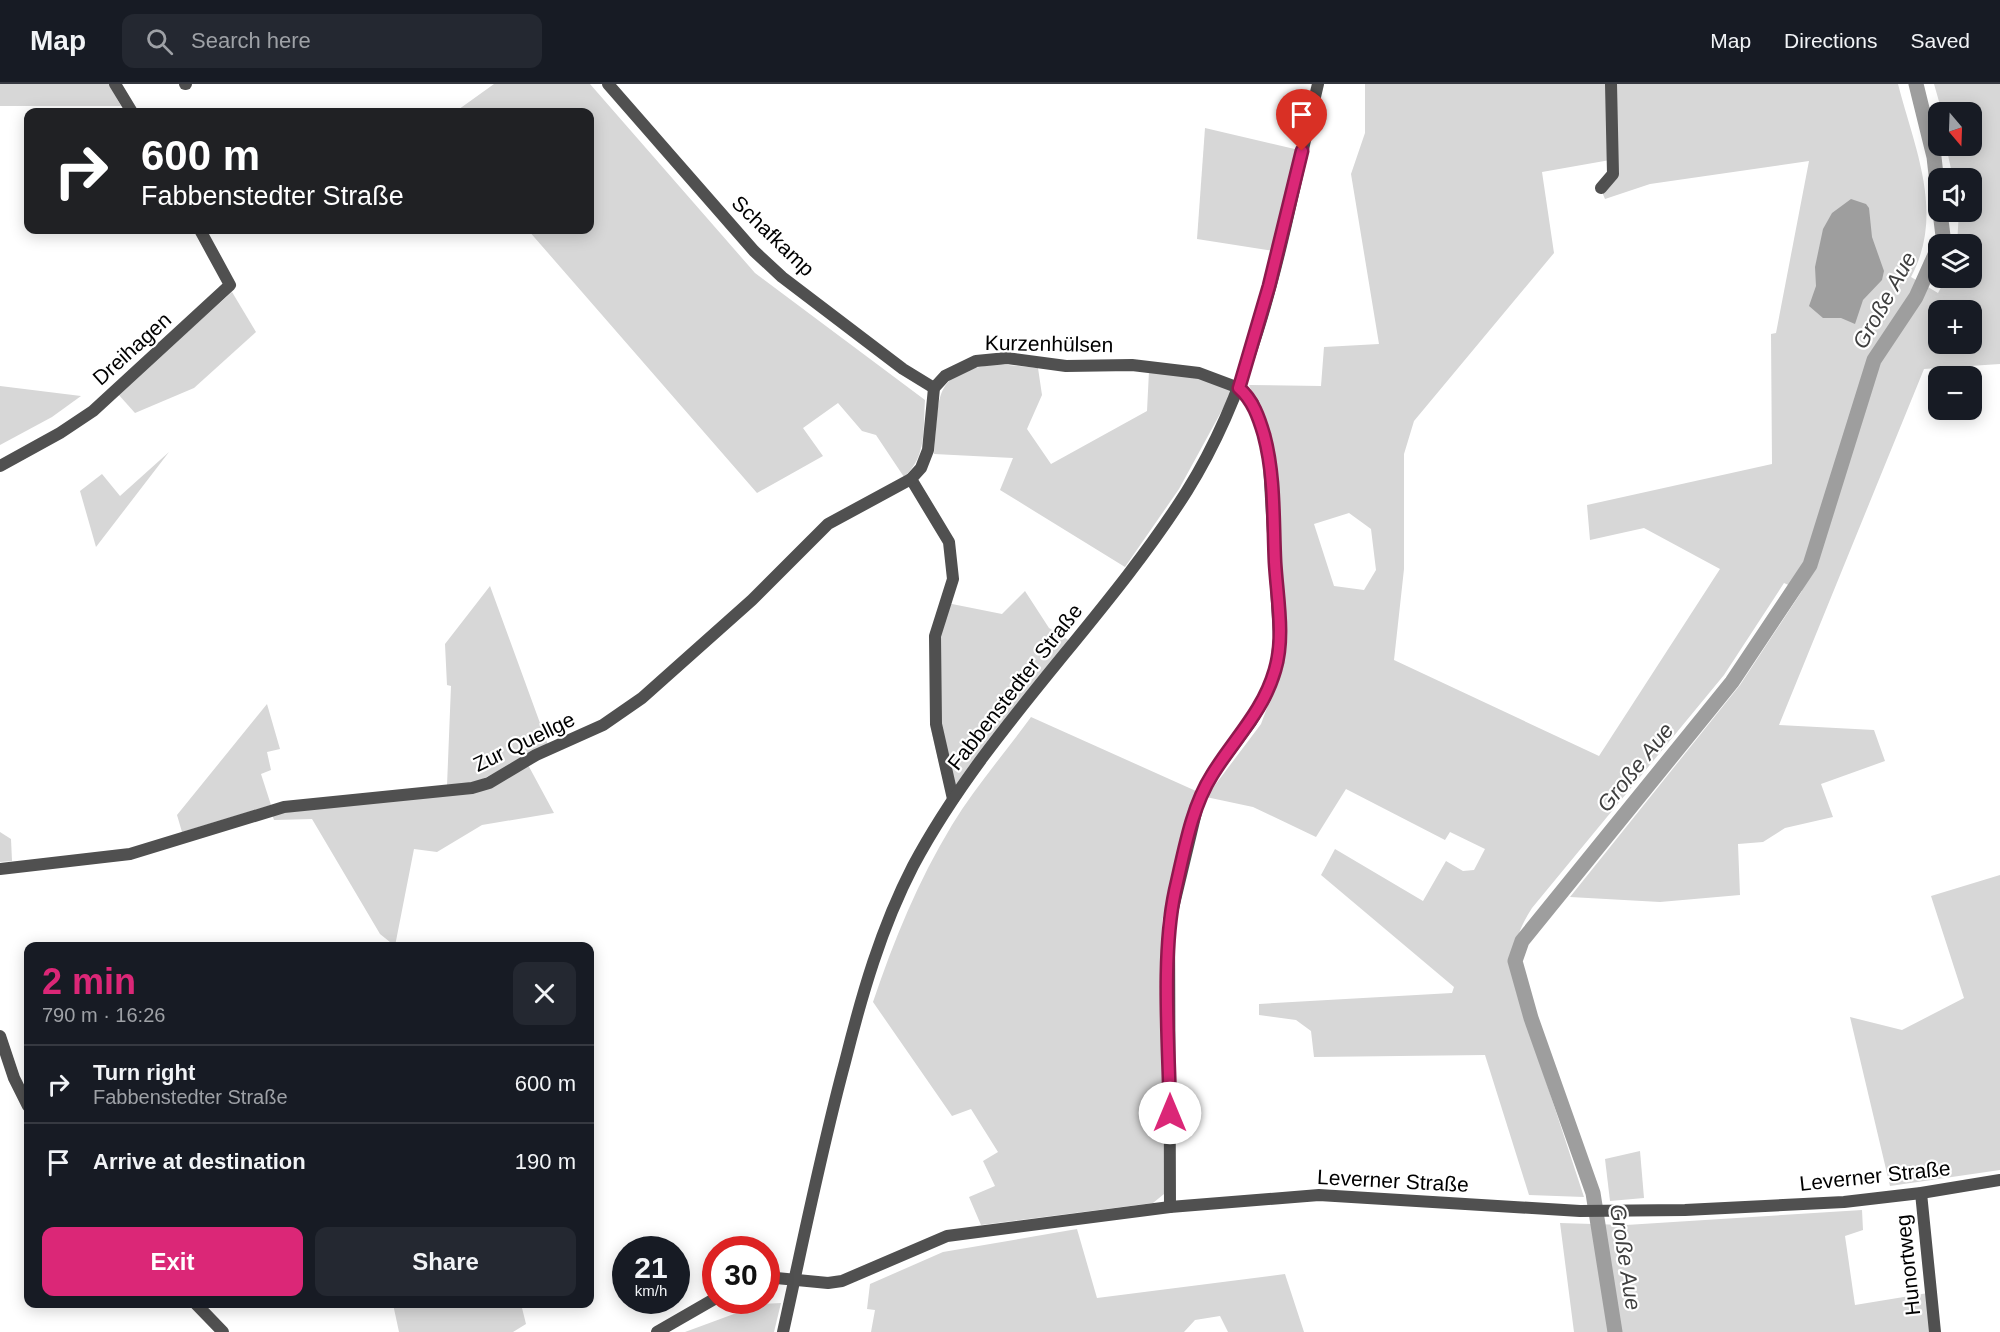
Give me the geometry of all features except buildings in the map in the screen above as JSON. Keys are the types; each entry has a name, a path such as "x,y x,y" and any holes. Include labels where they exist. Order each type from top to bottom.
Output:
{"street":[{"path":"115,84 130,108"},
{"name":"Schafkamp","path":"608,84 754,251 782,277 885,355 934,388"},
{"name":"Fabbenstedter Straße","path":"783,1332 821,1154 863,990 885,926 913,866 953,799 1151,543 1188,489 1239,388 1269,286 1318,84"},
{"path":"1601,188 1613,174 1611,84"},
{"name":"Dreihagen","path":"0,466 60,433 93,411 231,285 202,234"},
{"name":"Kurzenhülsen","path":"934,388 945,376 976,361 1007,358 1066,366 1132,365 1199,373 1239,388"},
{"path":"934,388 928,450 921,468 911,479 933,511 949,542 953,579 935,636 936,724 953,799"},
{"path":"1170,1207 1169,925 1199,800 1212,775 1251,722 1265,698 1276,668 1279,638 1269,464 1264,435 1253,403 1239,388"},
{"name":"Zur Quellge","path":"0,869 130,854 284,807 472,788 489,783 536,755 603,725 642,698 752,600 828,524 911,479"},
{"path":"0,1036 14,1078 24,1098"},
{"name":"Leverner Straße","path":"780,1278 828,1283 842,1281 947,1236 1170,1207 1319,1195 1610,1212 1751,1208 1921,1194 2000,1180"},
{"name":"Hunortweg","path":"1921,1194 1935,1332"},
{"path":"657,1332 702,1306"},
{"path":"200,1308 223,1332"}],"shaded area":[{"path":"0,84 109,84 121,106 0,106"},
{"path":"494,84 590,84 755,273 925,400 922,442 917,460 911,469 904,477 876,435 862,431 838,403 803,428 823,456 757,493 531,234 594,234 594,108 461,108"},
{"path":"1365,84 1609,84 1610,160 1542,172 1554,253 1414,421 1404,454 1404,569 1394,660 1599,756 1720,569 1644,528 1590,540 1587,505 1772,464 1771,334 1776,333 1809,161 1650,184 1605,199 1602,192 1614,175 1613,84 1898,84 1919,157 1926,205 1926,229 1921,253 1911,277 1938,293 1941,288 1982,288 1982,234 1958,234 1958,222 1982,222 1982,168 1951,168 1948,156 1982,156 1982,102 1939,102 1934,84 2000,84 2000,364 1928,366 1928,369 1924,369 1779,725 1874,730 1885,761 1821,784 1833,817 1785,828 1763,842 1738,844 1740,895 1660,902 1570,897 1740,685 1802,591 1784,583 1724,675 1532,908 1521,929 1514,951 1515,984 1584,1197 1529,1195 1485,1055 1314,1057 1311,1031 1296,1020 1259,1015 1259,1004 1452,993 1454,987 1321,875 1335,849 1423,901 1446,861 1463,871 1474,870 1485,849 1450,832 1445,840 1346,789 1316,837 1253,807 1206,797 1261,724 1281,670 1285,614 1256,401 1249,385 1321,386 1324,347 1379,344 1351,174 1365,133","holes":["1349,513 1371,529 1376,570 1364,590 1334,586 1314,524"]},
{"path":"1205,128 1299,150 1274,251 1197,239"},
{"path":"1851,199 1866,204 1869,208 1872,237 1884,271 1882,280 1863,300 1855,324 1841,318 1823,318 1809,306 1816,286 1815,267 1823,229 1832,213"},
{"path":"232,292 256,332 194,388 135,413 118,394"},
{"path":"998,364 1038,368 1042,395 1027,429 1051,464 1147,411 1149,371 1199,378 1233,390 1179,489 1125,567 1000,490 1013,458 934,454 939,402 949,381 960,373"},
{"path":"0,386 81,396 52,417 0,445"},
{"path":"169,452 96,547 80,491 102,474 120,496"},
{"path":"490,586 548,745 475,783 447,786 451,686 447,685 445,644"},
{"path":"1025,591 1049,628 1070,641 955,788 945,788 930,725 930,653 942,602 1002,614"},
{"path":"267,704 280,749 267,752 271,770 261,774 271,805 182,832 177,815"},
{"path":"1031,717 1196,791 1162,921 1164,1194 1153,1203 981,1225 969,1197 995,1186 983,1161 998,1152 971,1109 952,1116 873,1002 908,911 940,846 970,797"},
{"path":"527,763 554,813 482,825 437,852 414,849 396,942 390,942 380,934 312,819 274,820 272,814 472,791"},
{"path":"0,832 11,839 12,861 0,862"},
{"path":"2000,875 2000,1170 1890,1186 1850,1017 1902,1030 1964,998 1931,896"},
{"path":"1640,1151 1644,1198 1610,1201 1605,1159"},
{"path":"1862,1210 1863,1230 1845,1236 1855,1305 1928,1293 1930,1332 1574,1332 1560,1223 1626,1225"},
{"path":"1077,1229 1097,1298 1285,1274 1304,1332 1228,1332 1220,1316 1195,1320 1184,1332 871,1332 875,1310 867,1309 870,1284 943,1252"},
{"path":"394,1308 522,1308 526,1324 513,1332 399,1332"},
{"path":"734,1314 778,1314 774,1332 685,1332"}],"waterway":[{"name":"Große Aue","path":"1916,84 1935,168"},
{"name":"Große Aue","path":"1941,222 1943,234"},
{"name":"Große Aue","path":"1615,1332 1593,1193 1531,1018 1515,961 1522,941 1732,682 1810,565 1874,360 1916,297 1928,270"}],"route":[{"path":"1170,1113 1169,925 1176,890 1199,800 1212,775 1251,722 1265,698 1276,668 1279,638 1269,464 1264,435 1253,403 1239,388 1269,286 1302,151"}]}
